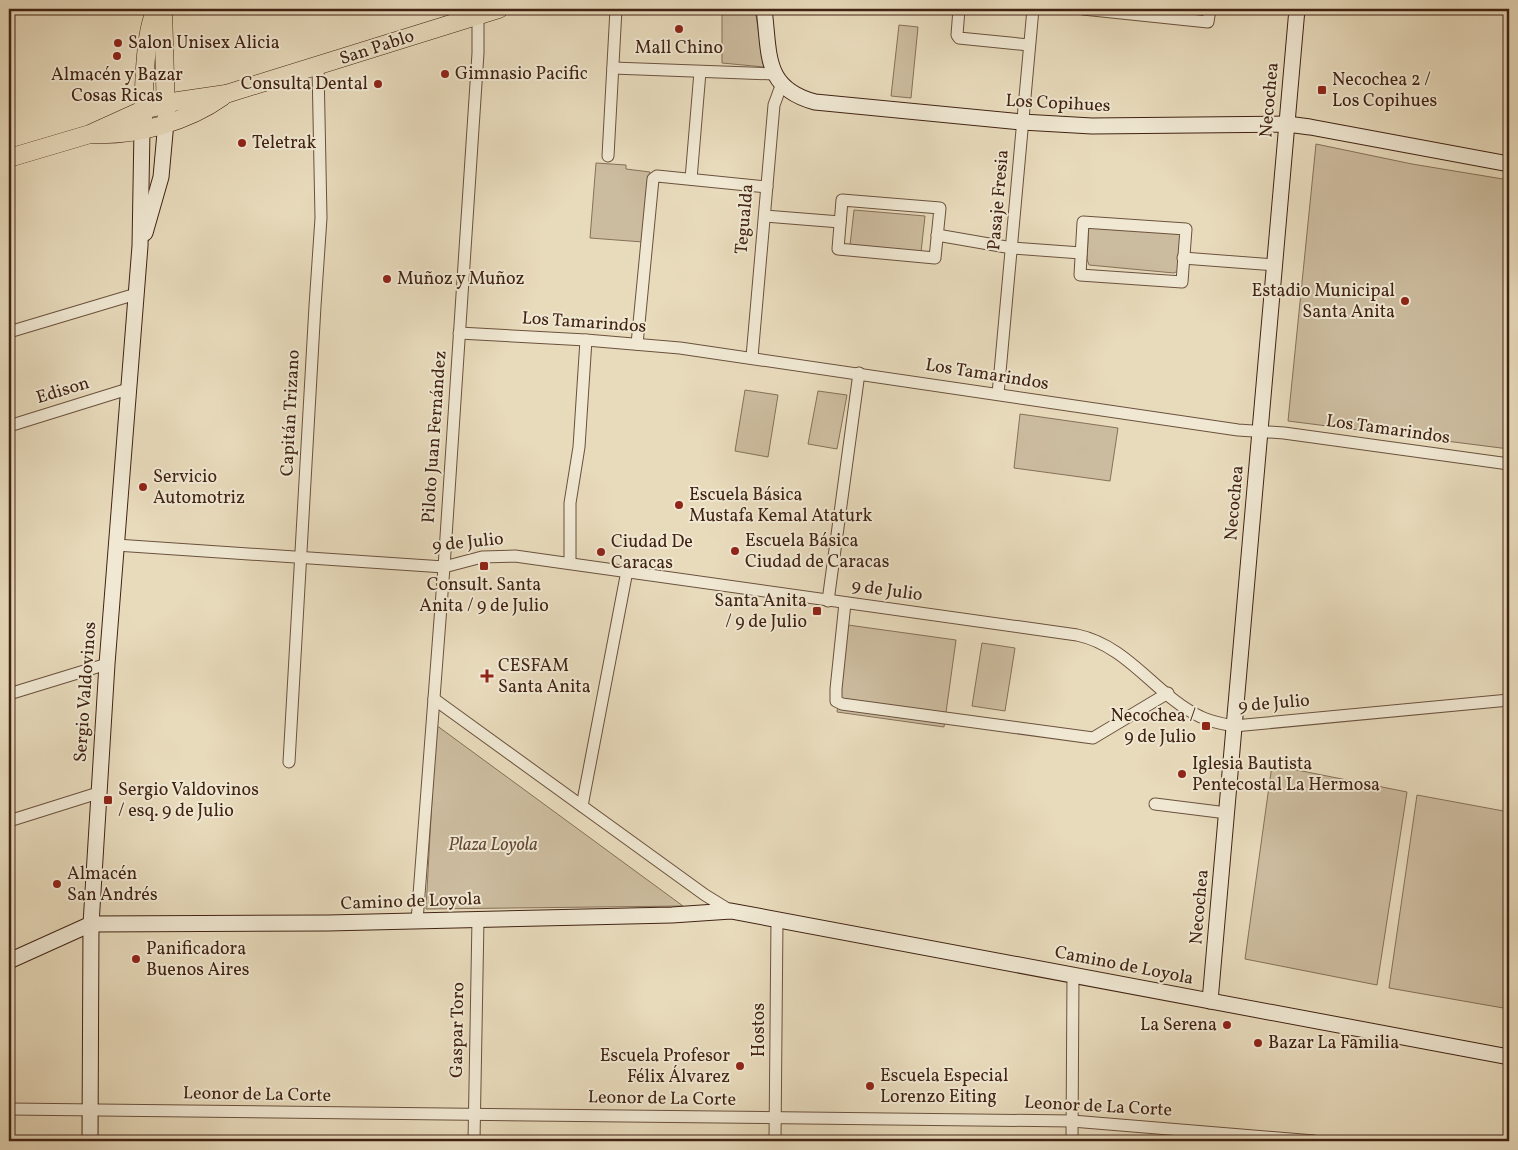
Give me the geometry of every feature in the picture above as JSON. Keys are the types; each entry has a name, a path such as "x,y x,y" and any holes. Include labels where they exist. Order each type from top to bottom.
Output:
{"main road":[{"path":"142,129 150,31 157,9"},
{"path":"164,9 166,122"},
{"name":"San Pablo","path":"9,158 90,134 143,110 165,103 226,94 499,9"},
{"name":"San Pablo","path":"90,134 117,134 166,122 194,113 226,94"}],"street":[{"path":"608,156 616,9"},
{"name":"Tegualda","path":"752,358 774,105 778,80 764,9"},
{"path":"959,9 957,34 959,38 1029,45"},
{"name":"Pasaje Fresia","path":"998,394 1033,9"},
{"path":"1083,9 1208,22 1210,9"},
{"name":"Necochea","path":"1210,1001 1296,9"},
{"name":"Piloto Juan Fernández","path":"417,921 444,566 478,53 478,15"},
{"name":"Capitán Trizano","path":"289,762 314,316 321,240 318,66"},
{"name":"Los Copihues","path":"613,68 700,72 778,80 792,95 815,102 1022,122 1092,126 1286,124 1509,164"},
{"path":"691,178 700,72"},
{"name":"Sergio Valdovinos","path":"140,246 152,212 160,177 166,122"},
{"name":"Sergio Valdovinos","path":"90,1141 91,924 107,664 140,246 142,129"},
{"path":"637,344 653,179 657,176 691,178 767,187"},
{"path":"842,200 940,208 937,235 935,258 838,250 842,200"},
{"path":"765,216 840,222"},
{"path":"1083,222 1186,229 1182,282 1080,275 1081,253 1083,222"},
{"path":"937,235 1012,248 1081,253"},
{"path":"1184,258 1274,265"},
{"path":"9,332 136,294"},
{"name":"Los Tamarindos","path":"459,333 637,344 752,358 1260,431 1509,464"},
{"path":"570,563 570,502 578,447 586,340"},
{"path":"828,600 859,372"},
{"name":"Edison","path":"9,426 128,389"},
{"name":"9 de Julio","path":"116,544 444,566 469,559 491,556 515,556 1085,637 1113,650 1200,717 1234,726 1509,700"},
{"path":"582,806 627,571"},
{"path":"845,603 836,688 836,701 842,704 1093,738 1168,693"},
{"path":"9,694 107,664"},
{"name":"Camino de Loyola","path":"434,698 705,896 731,911"},
{"path":"9,822 98,792"},
{"path":"1155,804 1226,813"},
{"name":"Camino de Loyola","path":"91,924 417,921 672,915 731,911 1509,1057"},
{"name":"Gaspar Toro","path":"474,1141 478,919"},
{"name":"Hostos","path":"775,1141 777,919"},
{"path":"9,961 91,924"},
{"path":"1072,1141 1073,975"},
{"name":"Leonor de La Corte","path":"9,1108 474,1115 1072,1120 1314,1141"}],"green space":[{"path":"722,9 755,9 764,67 722,63"},
{"path":"899,25 918,27 911,98 891,96"},
{"name":"Estadio Municipal Santa Anita","path":"1316,144 1412,164 1509,180 1509,449 1288,421"},
{"path":"596,163 626,165 626,169 650,172 643,242 590,238"},
{"path":"854,210 925,216 921,252 850,245"},
{"path":"1089,224 1184,232 1180,270 1174,273 1089,265 1087,259"},
{"path":"745,390 778,395 768,457 735,451"},
{"path":"818,391 847,395 837,449 808,444"},
{"path":"1020,414 1118,428 1110,481 1014,468"},
{"path":"848,625 956,640 944,727 837,712"},
{"path":"982,643 1015,648 1005,711 972,706"},
{"name":"Plaza Loyola","path":"436,725 683,906 426,909"},
{"path":"1272,765 1407,792 1377,985 1245,959"},
{"path":"1417,795 1509,812 1509,1009 1389,988"}],"place":[{"name":"Mall Chino","path":"679,29"},
{"name":"Salon Unisex Alicia","path":"118,43"},
{"name":"Almacén y Bazar Cosas Ricas","path":"117,56"},
{"name":"Gimnasio Pacific","path":"445,74"},
{"name":"Consulta Dental","path":"378,84"},
{"name":"Necochea 2 / Los Copihues","path":"1322,90"},
{"name":"Teletrak","path":"242,143"},
{"name":"Muñoz y Muñoz","path":"387,279"},
{"name":"Estadio Municipal Santa Anita","path":"1405,301"},
{"name":"Servicio Automotriz","path":"143,487"},
{"name":"Escuela Básica Mustafa Kemal Ataturk","path":"679,505"},
{"name":"Escuela Básica Ciudad de Caracas","path":"735,551"},
{"name":"Ciudad De Caracas","path":"601,552"},
{"name":"Consult. Santa Anita / 9 de Julio","path":"484,566"},
{"name":"Santa Anita / 9 de Julio","path":"817,611"},
{"name":"CESFAM Santa Anita","path":"487,676"},
{"name":"Necochea / 9 de Julio","path":"1206,726"},
{"name":"Iglesia Bautista Pentecostal La Hermosa","path":"1182,774"},
{"name":"Sergio Valdovinos / esq. 9 de Julio","path":"108,800"},
{"name":"Almacén San Andrés","path":"57,884"},
{"name":"Panificadora Buenos Aires","path":"136,959"},
{"name":"La Serena","path":"1227,1025"},
{"name":"Bazar La Familia","path":"1258,1043"},
{"name":"Escuela Profesor Félix Álvarez","path":"740,1066"},
{"name":"Escuela Especial Lorenzo Eiting","path":"870,1086"}]}
